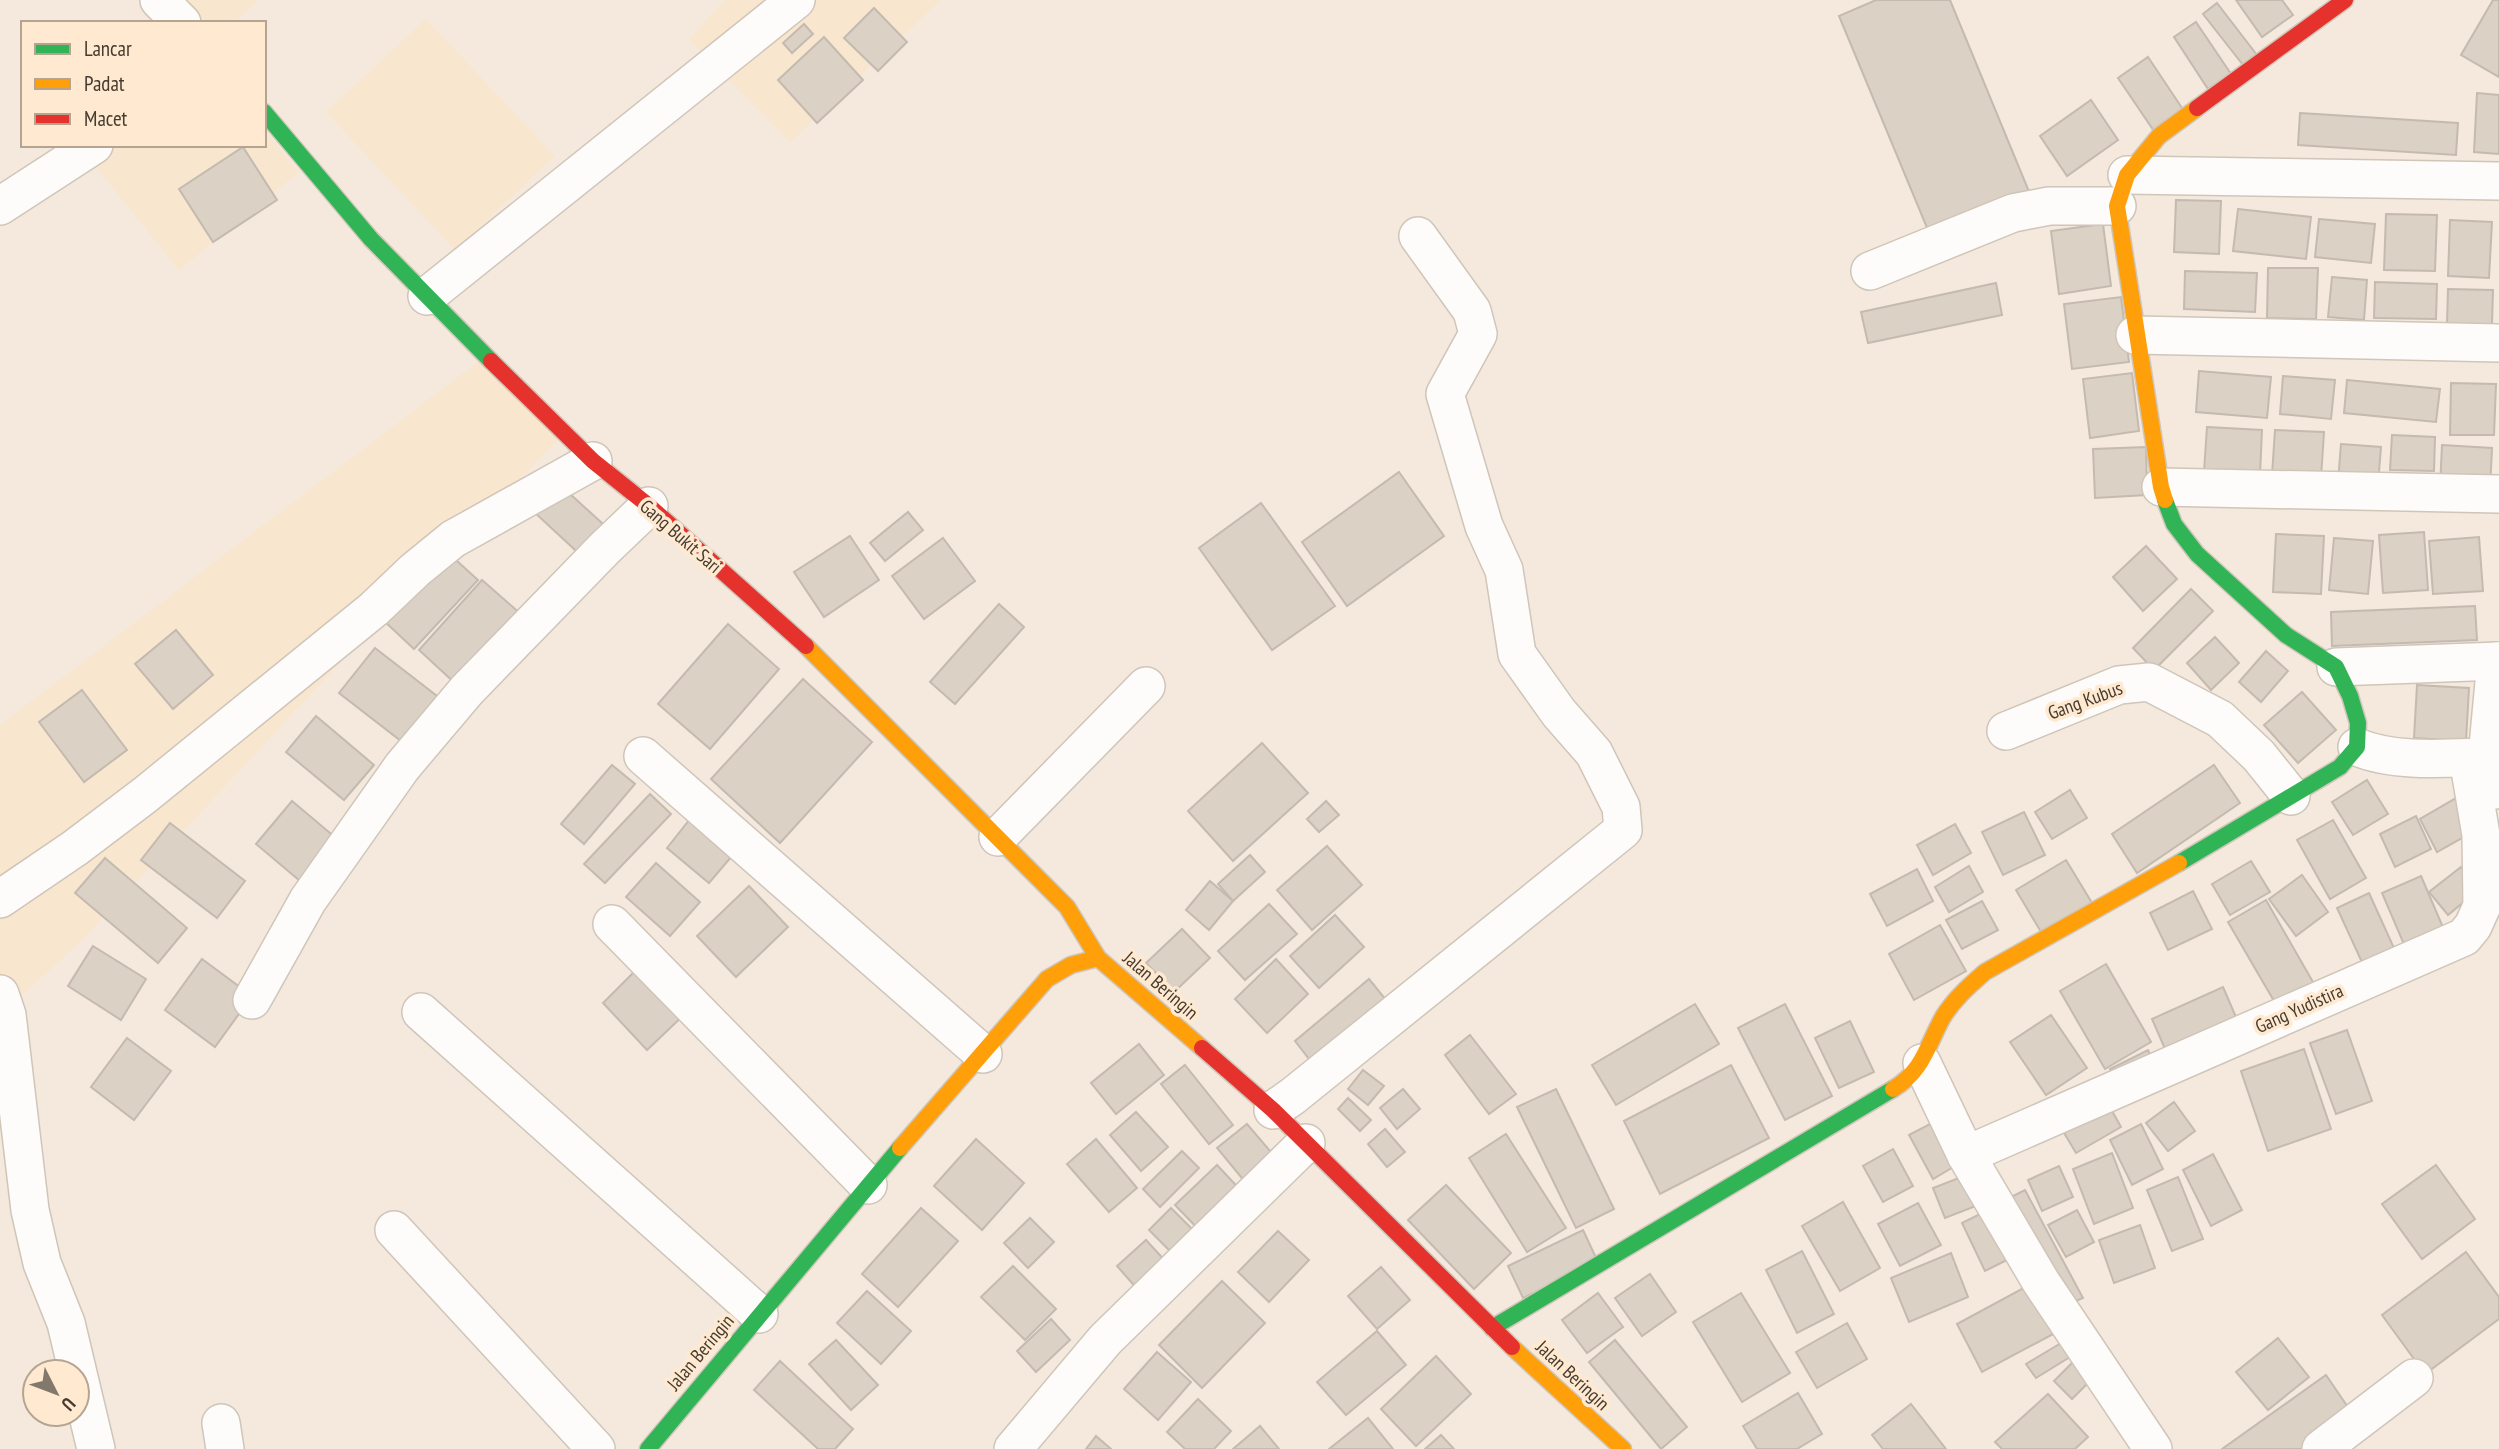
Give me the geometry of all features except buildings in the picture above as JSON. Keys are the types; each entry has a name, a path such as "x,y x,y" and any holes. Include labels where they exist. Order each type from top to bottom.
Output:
{"street":[{"path":"159,0 180,21"},
{"path":"427,296 796,0"},
{"path":"1492,1328 1900,1085 1922,1063 1944,1016 1962,992 1985,972 2139,886 2340,767 2357,747 2358,723 2350,695 2336,667 2286,635 2197,554 2174,523 2161,487 2135,335 2122,191 2159,136 2344,0"},
{"name":"Gang Bukit Sari","path":"266,115 371,239 593,461 649,506 825,663 998,836 1067,906 1098,958"},
{"path":"0,206 90,147"},
{"path":"1870,271 2013,213 2122,191 2499,181"},
{"path":"1273,1110 1623,830 1621,807 1594,753 1559,713 1517,654 1504,570 1484,526 1445,394 1478,334 1472,311 1418,236"},
{"path":"2135,335 2499,343"},
{"path":"0,899 145,795 374,609 453,539 593,461"},
{"path":"2161,487 2499,494"},
{"path":"252,1000 307,901 402,767 467,690 649,506"},
{"path":"2336,667 2498,661 2478,757 2499,797"},
{"name":"Gang Kubus","path":"2006,731 2119,684 2149,682 2220,719 2259,756 2291,796"},
{"path":"998,836 1146,686"},
{"path":"2357,747 2369,752 2420,758 2478,757"},
{"path":"643,756 983,1054"},
{"name":"Gang Yudistira","path":"1966,1155 2464,937 2473,926 2482,906 2478,757"},
{"path":"612,925 869,1185"},
{"name":"Jalan Beringin","path":"648,1449 759,1314 1047,979 1063,968 1098,958 1273,1110 1492,1328 1623,1449"},
{"path":"0,994 6,1015 30,1210 42,1263 65,1323 96,1449"},
{"path":"421,1012 759,1314"},
{"path":"1922,1063 1966,1155 2041,1282 2153,1449"},
{"path":"1013,1449 1105,1340 1306,1143"},
{"path":"394,1230 596,1449"},
{"path":"2321,1449 2414,1378"}],"shaded area":[{"path":"152,0 259,0 236,21 172,21"},
{"path":"725,0 941,0 790,142 689,39"},
{"path":"426,19 555,156 455,250 326,112"},
{"path":"266,131 299,172 179,270 80,147 266,147"},
{"path":"478,362 561,437 337,666 83,939 0,1016 0,725"}],"traffic: fast":[{"path":"266,114 371,239 491,361"},
{"path":"2165,500 2174,524 2197,554 2286,635 2336,667 2350,696 2358,723 2357,747 2340,767 2179,863"},
{"path":"1492,1328 1893,1089"},
{"path":"648,1449 900,1148"}],"traffic: slow":[{"path":"2165,500 2117,206 2127,175 2159,136 2197,108"},
{"path":"806,646 1067,907 1098,958 1202,1048"},
{"path":"1893,1089 1918,1066 1952,1004 1985,972 2179,863"},
{"path":"900,1148 1047,979 1071,965 1098,958"},
{"path":"1512,1347 1623,1449"}],"traffic: jam":[{"path":"2197,108 2345,0"},
{"path":"491,361 593,461 649,506 806,646"},
{"path":"1202,1048 1273,1110 1512,1347"}]}
